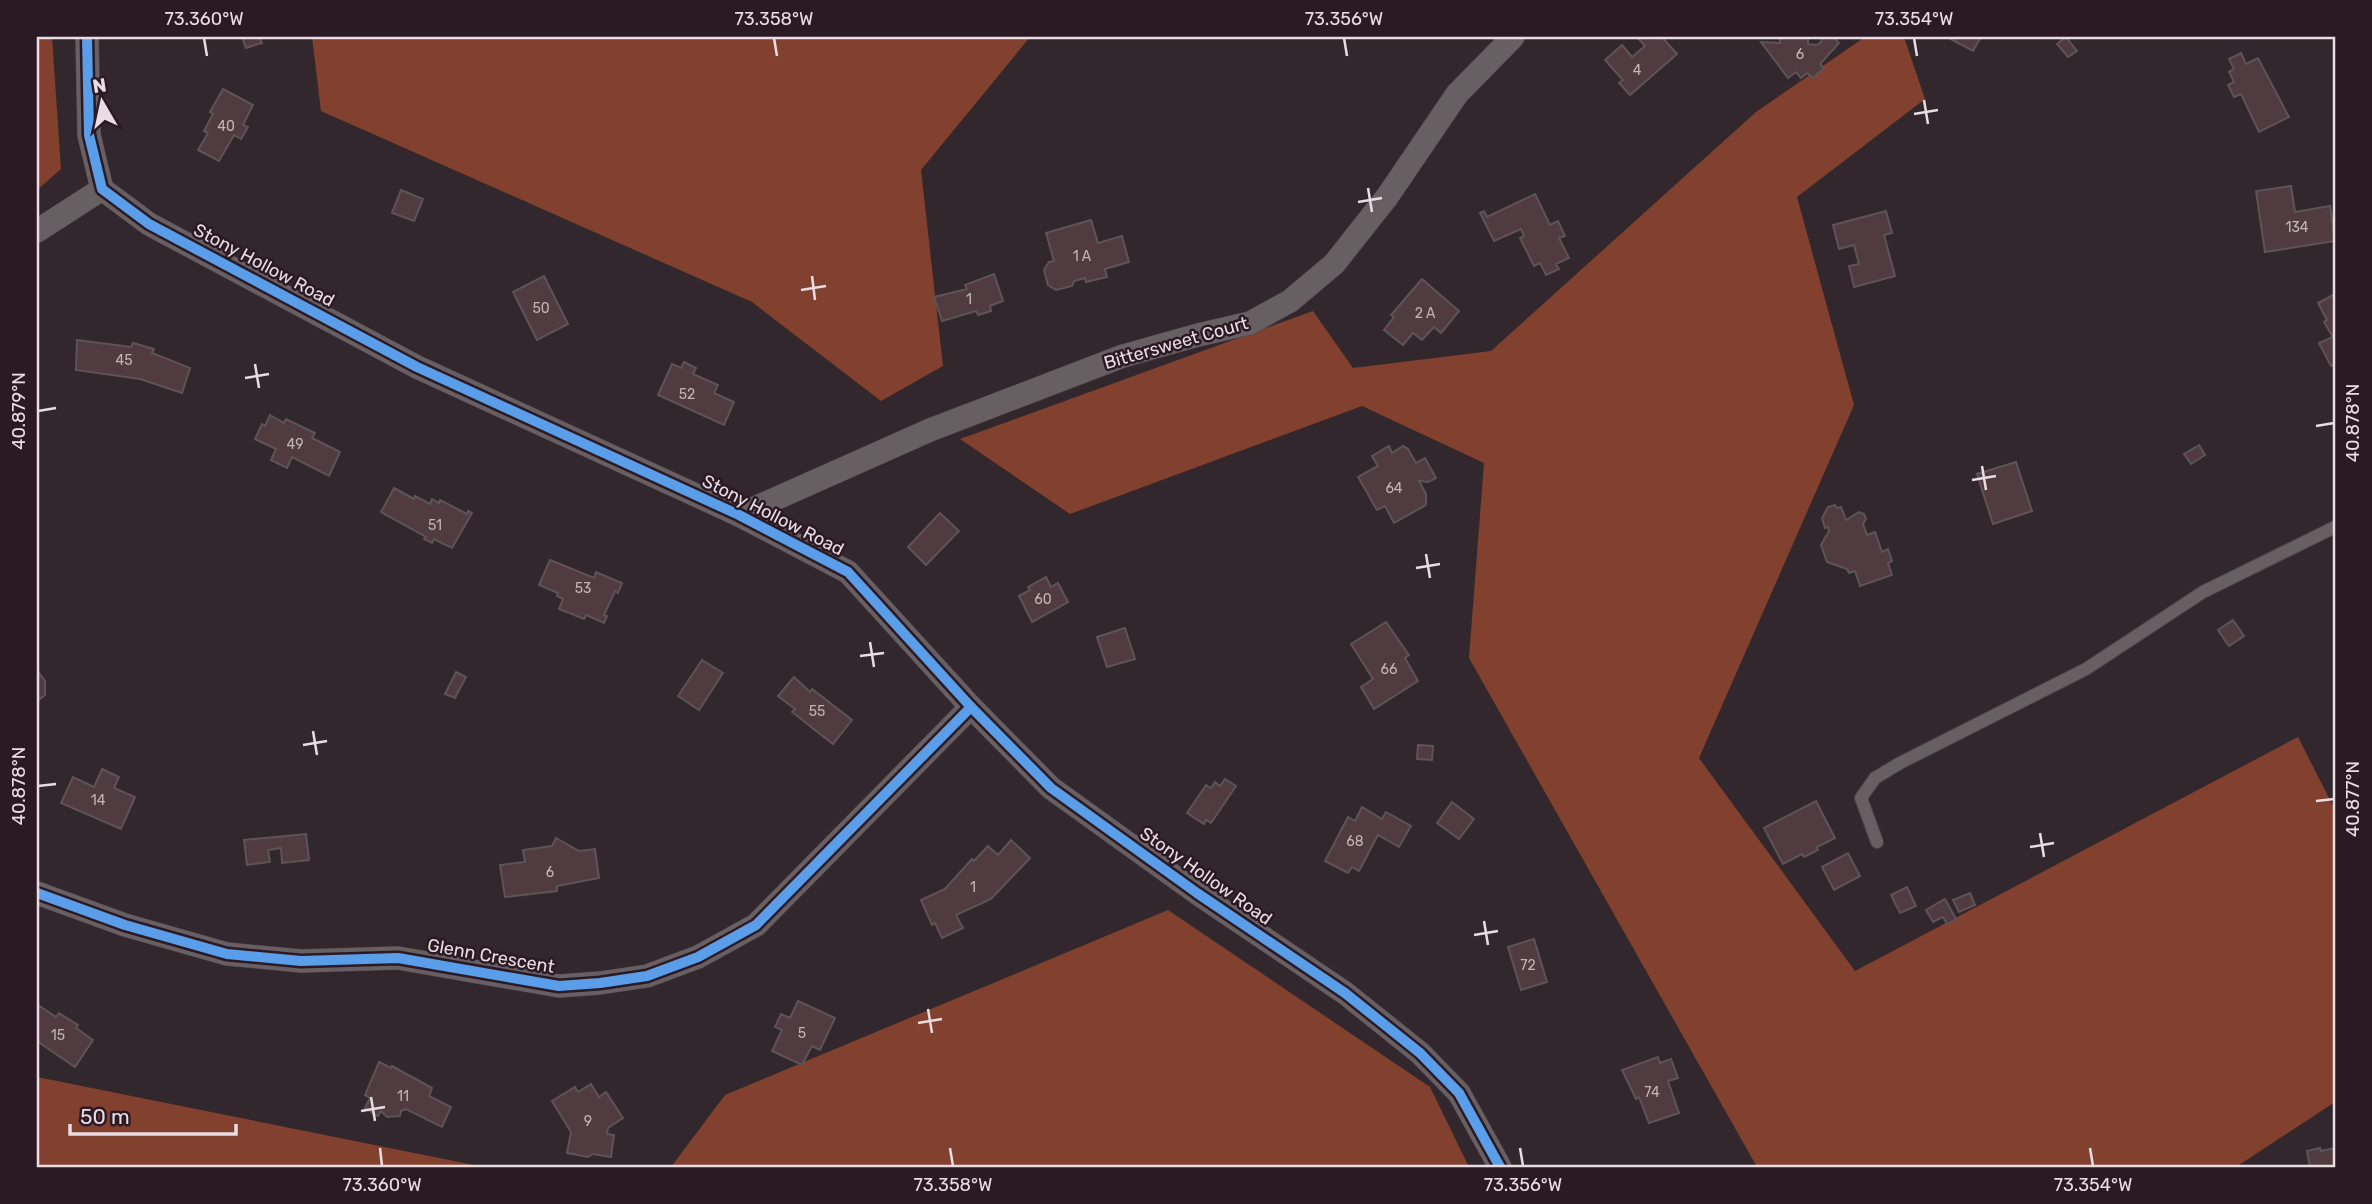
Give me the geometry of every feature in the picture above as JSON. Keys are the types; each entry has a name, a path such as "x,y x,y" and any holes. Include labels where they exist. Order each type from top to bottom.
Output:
{"street":[{"path":"37,231 102,188 89,135 87,37"},
{"name":"Bittersweet Court","path":"739,515 942,425 1123,356 1250,323 1290,301 1334,264 1387,197 1457,94 1513,37"},
{"name":"Stony Hollow Road","path":"102,188 149,224 418,367 739,515 848,572 971,707 1052,788 1197,893 1345,993 1420,1053 1459,1093 1500,1167"},
{"name":"Glenn Crescent","path":"37,893 125,925 227,954 301,961 398,958 559,986 647,976 698,957 756,925 971,707"}],"lane":[{"path":"1877,842 1860,798 1875,778 2086,669 2203,592 2335,527"}],"shaded area":[{"path":"37,37 52,37 61,169 37,190"},
{"path":"312,37 1030,37 921,170 943,366 881,401 752,302 321,111"},
{"path":"1865,37 1904,37 1925,99 1797,197 1854,405 1699,758 1855,971 2298,737 2335,810 2335,1102 2236,1167 1757,1167 1469,658 1484,463 1362,406 1070,514 960,439 1313,311 1353,368 1491,351 1756,112"},
{"path":"1168,910 1430,1087 1469,1167 671,1167 725,1095"},
{"path":"37,1077 484,1167 37,1167"}],"building":[{"path":"242,37 259,37 262,43 246,48"},
{"path":"1637,37 1662,37 1677,54 1630,95 1619,83 1623,80 1605,60 1622,45 1632,57 1645,46"},
{"path":"1780,37 1808,37 1808,44 1817,45 1822,37 1833,37 1839,43 1820,64 1824,68 1813,78 1807,73 1801,78 1796,72 1788,78 1761,42 1780,43"},
{"path":"1947,37 1981,37 1973,51"},
{"path":"2066,37 2077,51 2068,57 2057,44"},
{"path":"2241,53 2246,64 2258,58 2289,117 2259,132 2241,94 2234,97 2228,85 2234,82 2229,72 2234,69 2229,59"},
{"path":"223,89 253,105 243,125 248,127 241,139 234,135 219,161 198,150 208,133 204,131 213,114 210,112"},
{"path":"2291,186 2295,212 2330,206 2335,241 2265,252 2256,191"},
{"path":"401,190 423,199 414,221 392,213"},
{"path":"1535,194 1550,225 1558,221 1565,236 1559,238 1569,258 1556,264 1559,269 1546,275 1540,263 1534,266 1520,238 1524,236 1521,229 1494,241 1480,213 1484,211 1487,217"},
{"path":"1886,211 1892,233 1884,235 1895,276 1854,287 1849,266 1859,264 1854,245 1839,249 1833,225"},
{"path":"1091,220 1098,243 1122,236 1129,262 1105,269 1107,277 1086,282 1085,278 1074,281 1072,286 1056,290 1048,285 1044,270 1049,262 1054,261 1046,233"},
{"path":"994,274 1003,301 990,306 991,311 978,315 976,311 942,321 934,297 967,289 965,285"},
{"path":"544,276 568,324 537,340 513,292"},
{"path":"1422,279 1459,311 1441,333 1434,327 1422,340 1413,333 1403,345 1384,330 1394,317 1391,315"},
{"path":"2335,294 2335,364 2331,366 2319,343 2333,337 2324,322 2327,320 2318,303"},
{"path":"77,340 131,347 133,343 154,349 152,353 190,368 182,393 140,379 76,370"},
{"path":"684,362 696,368 693,374 718,385 714,393 734,402 724,425 658,395 672,364 681,368"},
{"path":"270,415 284,423 286,419 315,433 312,438 340,452 329,476 292,457 287,468 271,460 276,449 255,439"},
{"path":"2199,445 2205,455 2191,464 2184,454"},
{"path":"1389,446 1392,453 1403,446 1408,449 1416,463 1425,458 1436,478 1428,482 1419,481 1426,494 1426,505 1394,523 1385,506 1377,510 1358,477 1378,466 1372,456"},
{"path":"2016,462 2032,511 1993,524 1977,474"},
{"path":"394,488 414,499 415,496 430,504 432,499 439,503 440,500 467,514 468,511 472,513 452,548 434,539 432,543 424,539 426,537 381,512"},
{"path":"1835,505 1837,508 1841,507 1846,520 1859,512 1864,514 1866,519 1863,524 1867,535 1875,532 1882,552 1888,549 1892,561 1888,563 1892,575 1860,586 1855,571 1849,573 1847,569 1827,562 1821,545 1829,531 1822,518 1828,507"},
{"path":"940,513 959,531 926,565 908,547"},
{"path":"550,560 594,578 596,572 622,583 618,593 615,591 604,615 607,616 604,623 586,615 584,619 559,609 563,599 557,596 558,593 539,585"},
{"path":"1046,577 1051,587 1058,583 1068,602 1032,622 1019,596 1030,590 1028,587"},
{"path":"2233,620 2244,636 2229,646 2218,630"},
{"path":"1386,622 1409,655 1405,658 1418,681 1374,709 1361,687 1373,679 1351,644"},
{"path":"1125,628 1135,659 1107,667 1097,637"},
{"path":"702,660 723,673 699,710 678,696"},
{"path":"37,670 45,681 45,695 37,701"},
{"path":"456,672 466,677 455,698 445,694"},
{"path":"794,677 810,692 812,689 852,720 833,744 792,712 795,709 778,696"},
{"path":"1418,745 1433,746 1432,760 1417,759"},
{"path":"102,769 119,777 114,788 135,797 121,829 61,803 73,777 94,787"},
{"path":"1225,779 1236,786 1211,823 1206,820 1204,824 1187,813 1206,785 1211,788 1215,782 1220,786"},
{"path":"1816,801 1835,838 1804,857 1802,854 1783,864 1764,828"},
{"path":"1452,802 1474,819 1459,839 1437,823"},
{"path":"1362,807 1382,819 1386,812 1411,826 1399,847 1378,835 1359,871 1352,867 1348,873 1325,861 1348,817 1355,821"},
{"path":"306,834 309,860 282,863 281,848 268,850 270,862 247,865 244,840"},
{"path":"556,838 579,851 595,849 599,878 557,886 557,891 505,897 500,865 525,862 523,850 552,846"},
{"path":"1011,840 1030,858 991,899 956,915 963,928 942,938 935,923 932,925 921,900 945,889 972,859 974,861 988,846 998,855"},
{"path":"1848,853 1860,876 1834,890 1822,867"},
{"path":"1907,887 1916,906 1900,913 1891,895"},
{"path":"1970,893 1975,905 1959,912 1953,900"},
{"path":"1945,899 1956,919 1947,924 1943,917 1933,922 1926,910"},
{"path":"1534,939 1547,982 1521,990 1508,947"},
{"path":"798,1001 835,1018 820,1050 812,1046 802,1065 772,1051 782,1030 775,1027 781,1014 790,1018"},
{"path":"38,1005 56,1017 59,1013 78,1025 76,1028 93,1040 75,1067 37,1041"},
{"path":"1658,1057 1660,1063 1671,1059 1678,1078 1668,1081 1679,1113 1649,1123 1639,1097 1636,1099 1622,1070"},
{"path":"379,1062 391,1068 392,1066 432,1088 429,1096 451,1107 442,1127 406,1109 401,1111 400,1116 387,1117 381,1111 378,1116 365,1108 370,1098 365,1095"},
{"path":"591,1084 599,1097 606,1092 623,1118 608,1128 607,1134 614,1135 611,1157 567,1153 571,1132 552,1101 575,1087 578,1092"},
{"path":"2320,1148 2321,1151 2335,1148 2335,1167 2310,1167 2307,1151"}],"cycle path":[{"path":"87,37 89,135 102,189 149,224 417,367 739,515 848,572 971,707 1051,788 1197,893 1345,993 1420,1053 1459,1093 1500,1167"},
{"path":"37,893 125,925 227,954 301,961 398,958 559,986 647,976 698,957 756,925 971,707"}]}
